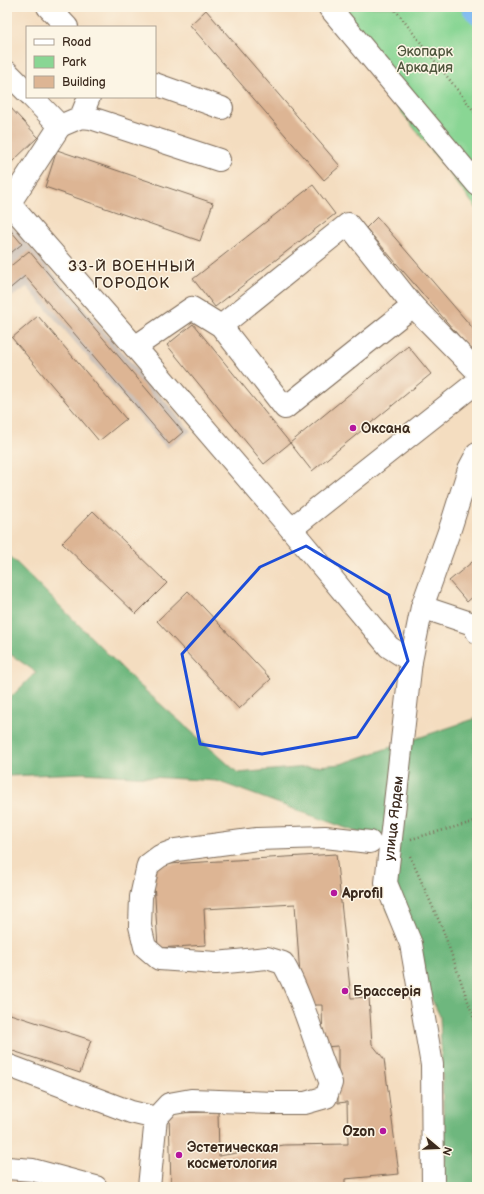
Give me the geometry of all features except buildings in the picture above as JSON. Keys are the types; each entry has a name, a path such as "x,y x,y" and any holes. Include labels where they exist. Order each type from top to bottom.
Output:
{"street":[{"path":"48,7 66,26"},
{"path":"329,7 477,184"},
{"path":"7,72 26,91"},
{"path":"156,84 222,108"},
{"path":"33,98 60,126"},
{"path":"81,117 89,98"},
{"path":"219,160 91,118 81,117 60,126 8,202 291,529 389,647 411,661"},
{"path":"220,326 348,224 413,306 477,371"},
{"path":"135,347 192,308 220,326 285,408 413,306"},
{"path":"291,529 477,382"},
{"name":"улица Ярдем","path":"434,1187 432,1065 411,944 386,883 411,661 422,607 451,526 469,469 477,454"},
{"path":"422,607 476,626"},
{"path":"150,1187 156,1118 169,1104 191,1100 305,1103 326,1097 331,1083 322,1063 293,980 283,963 267,958 216,963 159,959 145,947 140,926 141,897 148,865 160,856 176,850 257,839 325,837 370,842"},
{"path":"7,1064 130,1112 156,1118"},
{"path":"7,1168 33,1170 96,1187"}],"path":[{"path":"393,7 477,115"},
{"path":"411,839 477,821"},
{"path":"410,855 443,930 477,1027"}],"highlighted area":[{"path":"306,546 389,595 408,661 357,737 262,754 200,744 182,654 260,567"}],"shaded area":[{"path":"7,220 191,431 167,448 27,287 7,300"}],"green space":[{"name":"Экопарк Аркадия","path":"320,7 477,7 477,209"},
{"path":"7,553 139,685 238,773 341,764 477,718 477,1187 423,1187 445,1162 440,1016 377,888 387,843 217,781 83,773 7,776 7,701 36,672 7,652"}],"waterway":[{"path":"471,7 477,15"}],"place":[{"name":"Оксана","path":"353,428"},
{"name":"Aprofil","path":"334,893"},
{"name":"Брассерiя","path":"345,991"},
{"name":"Ozon","path":"383,1131"},
{"name":"Эстетическая косметология","path":"179,1155"}],"district":[{"name":"33-Й ВОЕННЫЙ ГОРОДОК","path":"132,274"}]}
